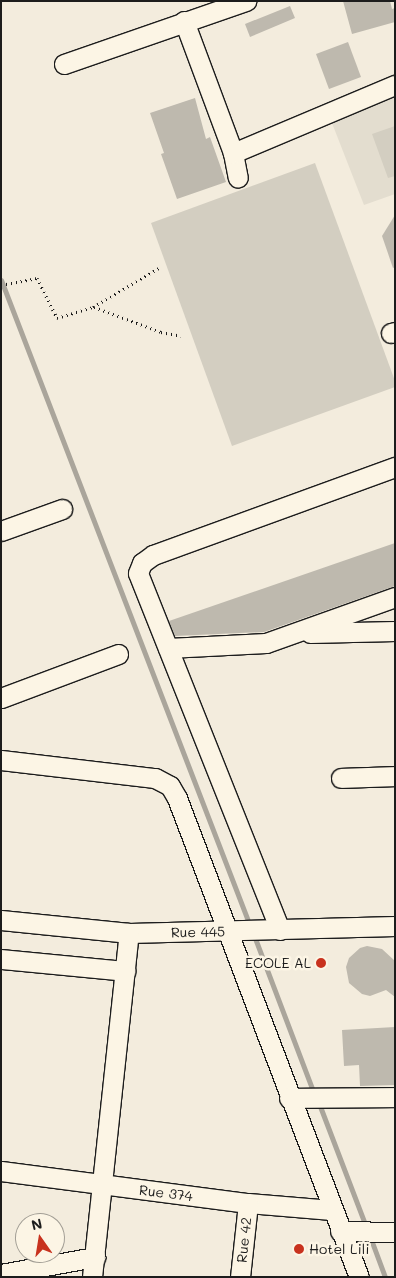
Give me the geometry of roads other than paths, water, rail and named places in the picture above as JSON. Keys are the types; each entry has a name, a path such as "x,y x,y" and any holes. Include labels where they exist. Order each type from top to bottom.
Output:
{"street":[{"path":"64,64 246,1"},
{"path":"184,21 233,153 238,178"},
{"path":"233,153 395,85"},
{"path":"276,930 138,573 142,562 153,555 395,467"},
{"path":"1,532 62,509"},
{"path":"168,648 266,643 395,597"},
{"path":"293,633 395,631"},
{"path":"1,698 118,654"},
{"path":"1,760 155,778 170,786 177,798 234,931 289,1098 359,1277"},
{"path":"341,778 395,776"},
{"name":"Rue 445","path":"1,920 129,933 395,926"},
{"path":"92,1277 129,933"},
{"path":"1,958 125,971"},
{"path":"289,1098 395,1097"},
{"name":"Rue 374","path":"1,1171 248,1203 332,1210"},
{"name":"Rue 42","path":"240,1277 248,1203"},
{"path":"340,1231 395,1232"},
{"path":"1,1274 95,1257"}],"waterway":[{"path":"1,280 250,926"},
{"path":"253,933 314,1094"},
{"path":"318,1101 366,1227"},
{"path":"369,1234 385,1277"}],"place":[{"name":"ECOLE AL","path":"321,963"},
{"name":"Hotel Lili","path":"299,1249"}]}
